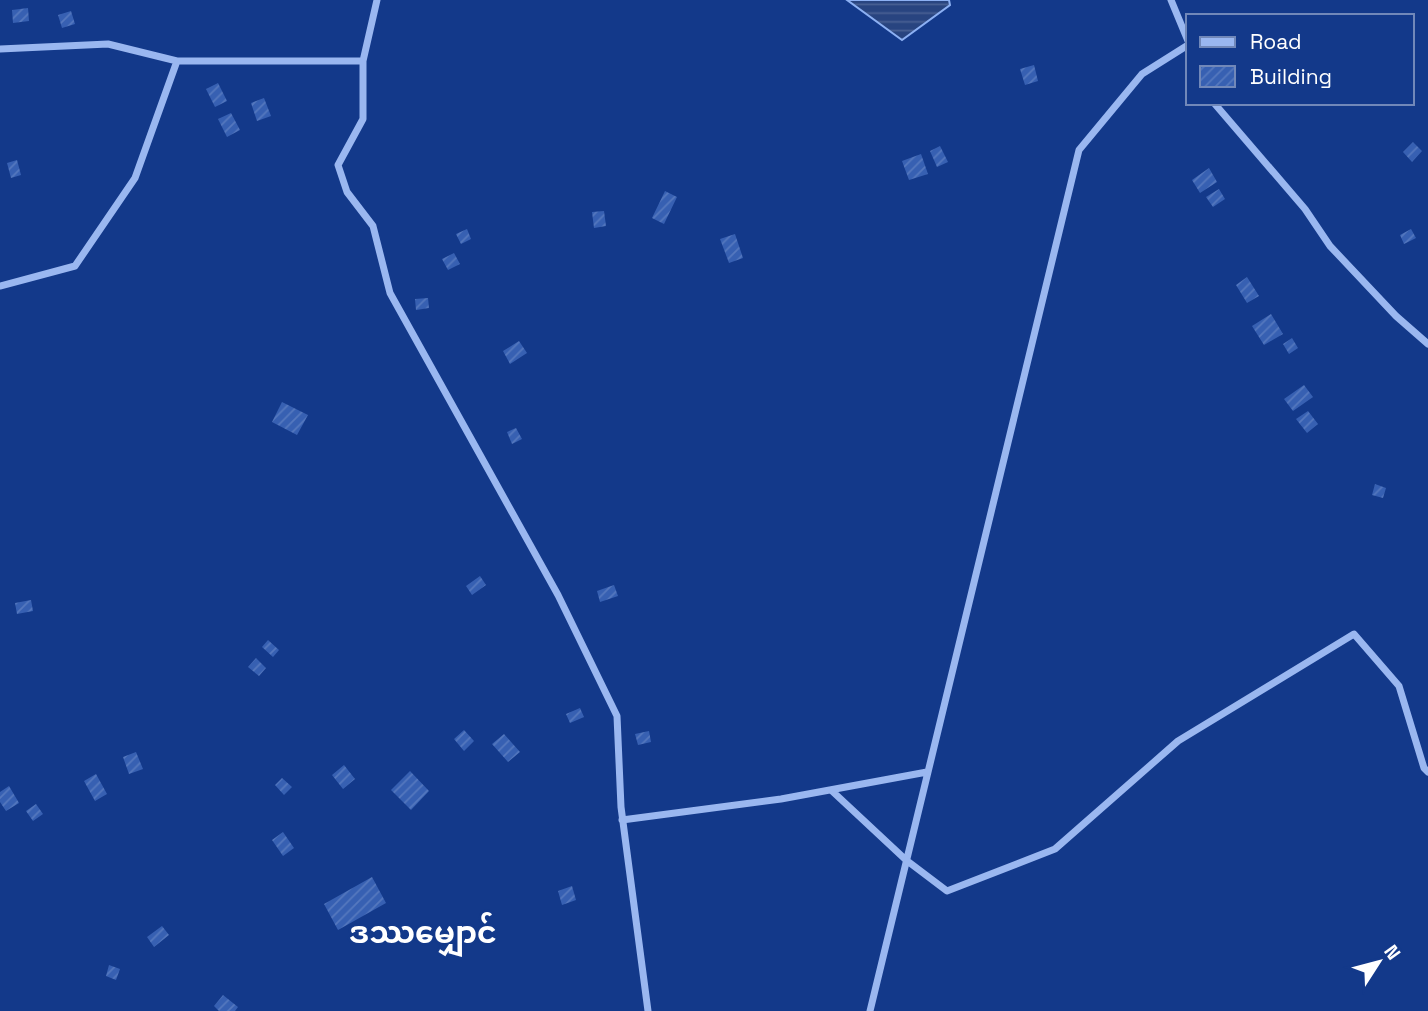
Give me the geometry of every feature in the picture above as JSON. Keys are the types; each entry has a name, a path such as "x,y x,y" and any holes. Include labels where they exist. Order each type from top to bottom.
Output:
{"street":[{"path":"377,0 363,61 363,119 338,165 347,192 373,226 390,293 558,595 617,716 622,820 648,1011"},
{"path":"1171,0 1186,38"},
{"path":"0,49 108,44 177,61 363,61"},
{"path":"870,1011 1079,150 1142,74 1186,44"},
{"path":"0,286 75,266 135,178 177,61"},
{"path":"1216,105 1305,209 1330,247 1396,316 1428,344"},
{"path":"831,790 906,860 947,891 1055,849 1178,741 1354,634 1399,686 1423,768 1428,772"},
{"path":"622,820 831,790 927,772"}],"water":[{"path":"847,0 949,0 950,5 902,40"}],"building":[{"path":"28,8 29,21 13,23 12,10"},
{"path":"71,11 75,24 62,28 58,15"},
{"path":"1034,65 1038,81 1025,85 1020,69"},
{"path":"218,83 227,101 215,107 206,89"},
{"path":"264,98 271,116 257,121 251,103"},
{"path":"231,113 240,130 227,137 218,119"},
{"path":"1413,142 1422,151 1412,162 1403,152"},
{"path":"940,146 948,162 937,167 930,151"},
{"path":"921,154 928,174 909,180 902,161"},
{"path":"17,160 21,175 11,178 7,163"},
{"path":"1209,168 1217,182 1200,193 1192,180"},
{"path":"1219,189 1225,199 1213,207 1206,197"},
{"path":"665,191 677,197 664,224 652,218"},
{"path":"604,211 606,226 594,228 592,212"},
{"path":"467,229 471,239 461,244 456,234"},
{"path":"1411,229 1416,238 1404,244 1400,235"},
{"path":"735,234 743,258 729,263 720,239"},
{"path":"454,253 460,264 448,270 442,259"},
{"path":"1247,277 1259,296 1247,303 1236,285"},
{"path":"428,298 429,308 416,310 415,299"},
{"path":"1271,314 1283,334 1264,345 1252,326"},
{"path":"1292,338 1298,348 1289,354 1283,344"},
{"path":"519,341 527,353 510,364 503,351"},
{"path":"1304,385 1313,397 1293,411 1284,399"},
{"path":"282,402 308,415 297,435 272,422"},
{"path":"1308,411 1318,424 1307,433 1296,419"},
{"path":"516,428 522,439 512,444 507,432"},
{"path":"1375,484 1386,488 1383,498 1372,495"},
{"path":"480,576 486,585 472,595 466,586"},
{"path":"614,585 618,596 600,602 597,591"},
{"path":"31,600 33,611 17,614 15,603"},
{"path":"268,640 279,650 273,657 262,647"},
{"path":"256,658 266,668 259,676 248,667"},
{"path":"580,708 584,717 570,723 566,714"},
{"path":"464,730 474,741 464,751 454,739"},
{"path":"649,731 651,742 638,745 635,734"},
{"path":"504,734 520,752 508,762 492,744"},
{"path":"136,752 143,769 129,774 123,757"},
{"path":"344,765 355,779 343,789 332,775"},
{"path":"410,771 429,791 411,810 391,790"},
{"path":"96,774 107,794 95,801 84,781"},
{"path":"282,778 292,787 284,795 275,785"},
{"path":"9,786 19,803 6,811 0,802 0,792"},
{"path":"36,804 43,814 33,821 26,811"},
{"path":"283,832 294,848 283,856 272,840"},
{"path":"372,877 386,903 338,930 324,904"},
{"path":"572,886 576,900 562,905 558,891"},
{"path":"162,926 169,935 154,947 147,937"},
{"path":"109,965 120,969 116,980 106,976"},
{"path":"223,995 238,1007 235,1011 219,1011 214,1006"}],"district":[{"name":"ဒဿမျှောင်","path":"423,933"}]}
